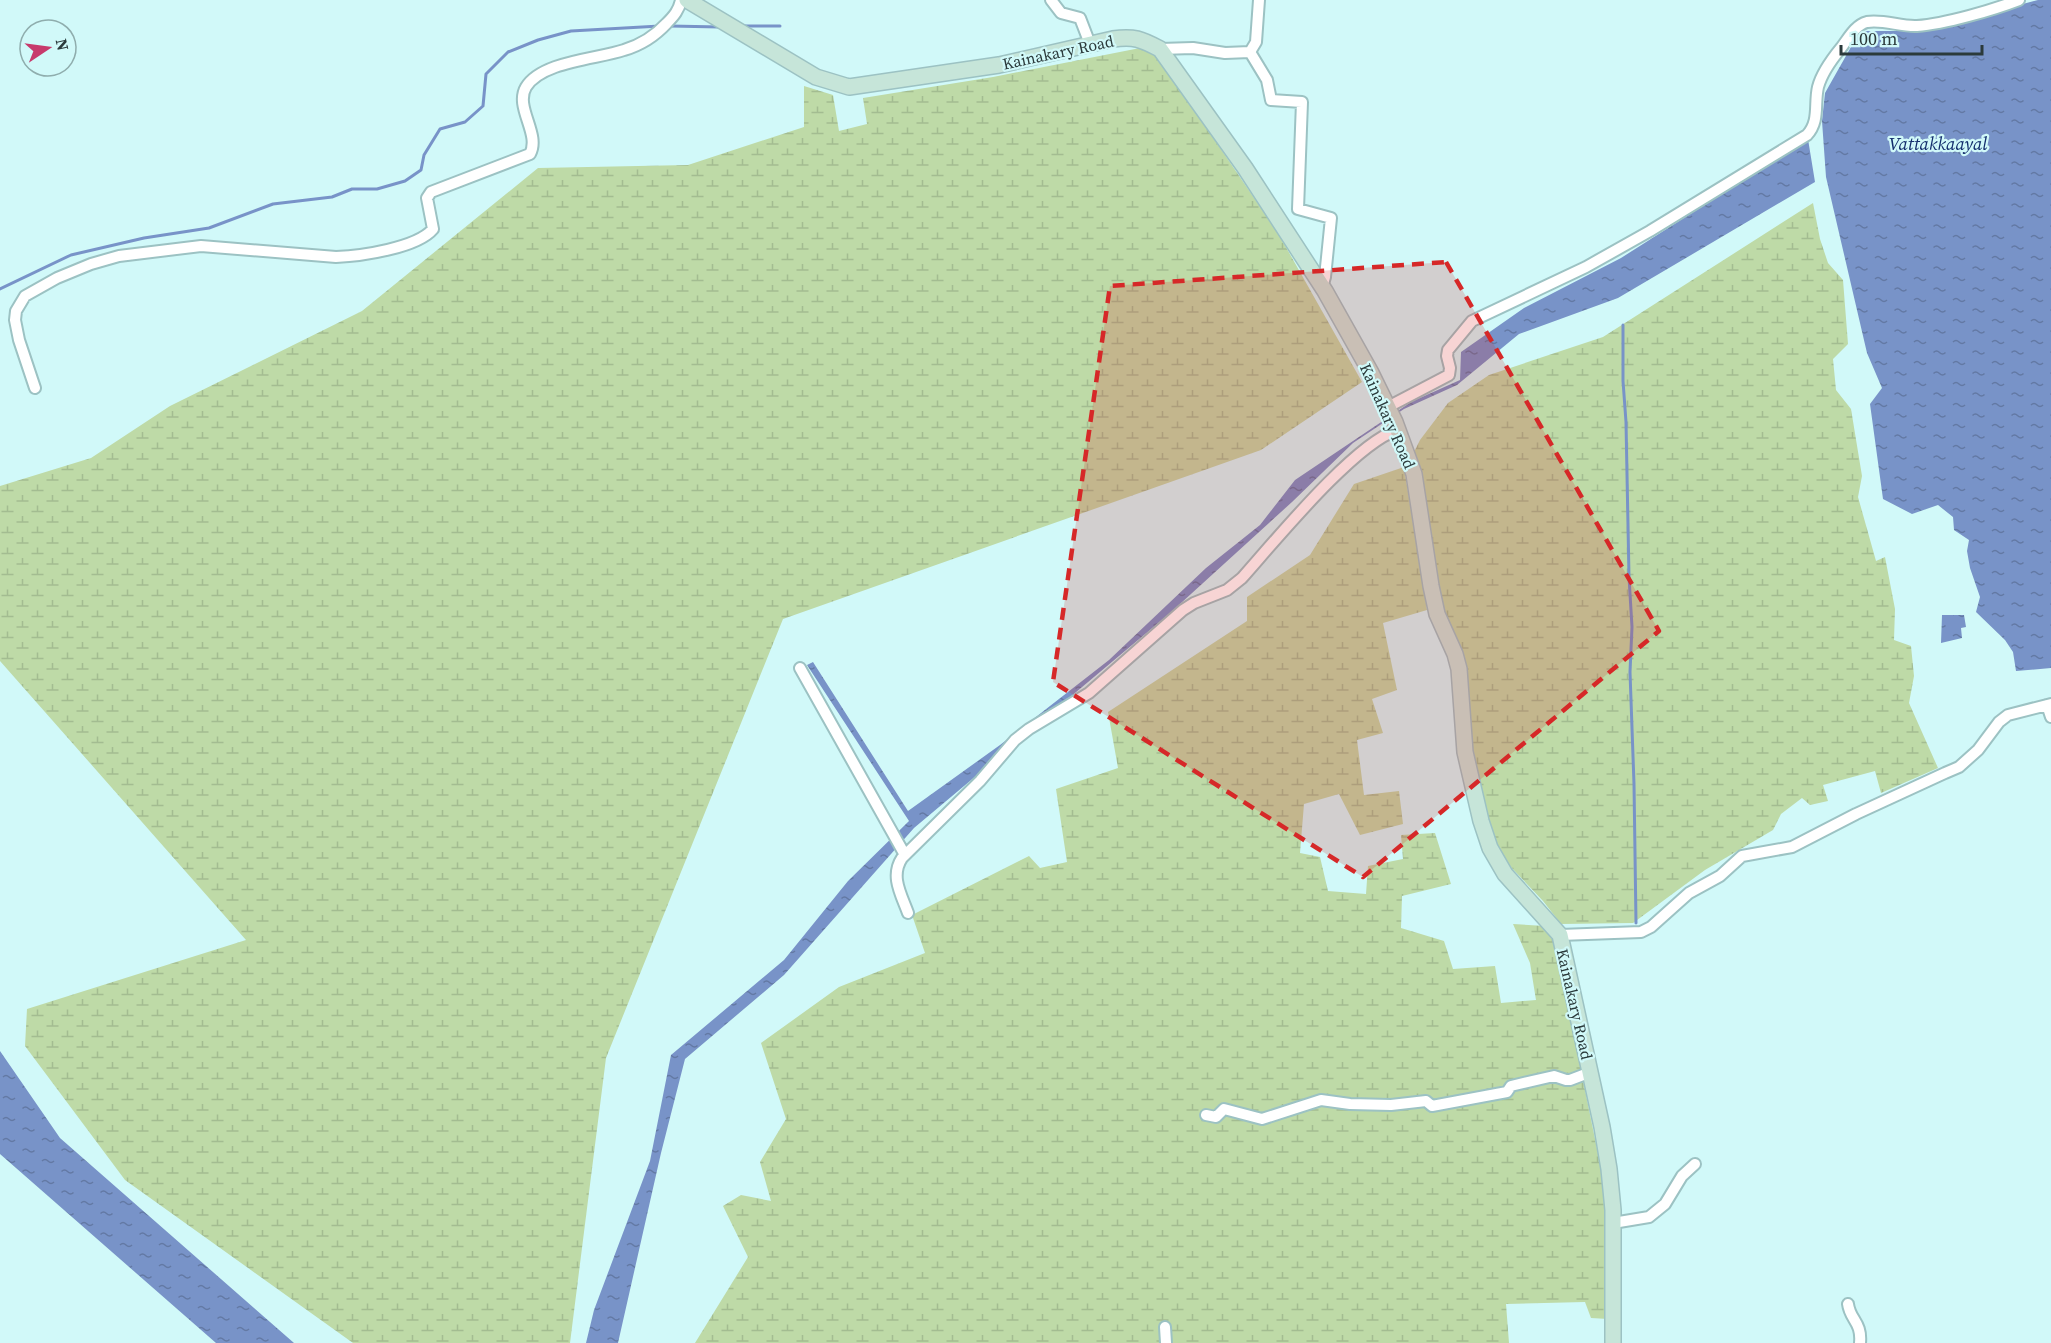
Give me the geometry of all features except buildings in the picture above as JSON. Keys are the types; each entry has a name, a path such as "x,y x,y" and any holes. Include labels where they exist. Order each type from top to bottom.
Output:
{"main road":[{"name":"Kainakary Road","path":"687,0 816,77 849,87 999,65 1090,44 1129,37 1139,38 1160,48 1245,168 1322,287 1371,374 1391,417 1414,474 1437,614 1455,654 1459,669 1465,752 1473,793 1484,830 1490,848 1505,874 1560,935 1591,1072 1609,1169 1613,1223 1613,1343"}],"street":[{"path":"35,388 22,351 15,320 19,303 36,288 91,264 150,251 201,246 345,256 390,249 428,234 433,229 427,198 431,192 530,154 533,144 524,95 526,87 538,75 644,42 661,30 674,15 681,0"},
{"path":"1051,0 1061,13 1080,18 1090,44"},
{"path":"1250,52 1256,42 1259,0"},
{"path":"908,913 896,875 898,865 905,855 980,781 1015,740 1089,693 1183,610 1194,603 1227,590 1242,578 1330,481 1381,437 1391,417 1449,375 1448,350 1472,321 1586,267 1650,231 1807,135 1816,118 1821,78 1836,55 1861,25 1873,22 1906,26 1929,24 2019,0"},
{"path":"1160,48 1193,48 1225,53 1250,52"},
{"path":"1250,52 1268,80 1271,100 1302,102 1298,209 1331,218 1322,287"},
{"path":"800,668 905,855"},
{"path":"1560,935 1641,932 1651,927 1689,893 1720,876 1742,856 1792,847 1856,814 1959,767 1978,750 2007,715 2049,704 2051,717"},
{"path":"1206,1115 1216,1118 1224,1109 1262,1119 1322,1100 1350,1104 1390,1105 1426,1101 1432,1106 1505,1092 1515,1085 1554,1076 1570,1080 1591,1072"},
{"path":"1613,1223 1649,1217 1665,1204 1682,1176 1695,1164"},
{"path":"1848,1304 1849,1312 1857,1321 1860,1330 1860,1343"},
{"path":"1165,1327 1166,1343"}],"highlighted area":[{"path":"1446,262 1659,631 1363,877 1053,682 1110,286"}],"green space":[{"path":"1140,48 1159,58 1278,233 1362,382 1261,450 783,619 606,1058 570,1343 353,1343 125,1180 25,1046 27,1009 246,940 0,661 0,486 91,458 170,406 362,311 538,168 688,165 804,127 804,86 833,95 839,131 867,124 863,98 993,77"},
{"path":"1813,203 1820,239 1828,263 1843,280 1848,344 1833,359 1836,390 1851,409 1862,476 1858,497 1876,561 1885,557 1895,609 1894,640 1911,646 1914,676 1909,703 1938,768 1881,793 1875,771 1823,785 1828,801 1810,805 1802,798 1781,814 1773,830 1705,870 1633,923 1561,924 1507,863 1494,842 1479,793 1469,737 1467,666 1454,634 1440,610 1413,454 1420,440 1448,403 1489,375 1603,337"},
{"path":"1404,467 1427,610 1383,623 1397,690 1372,699 1383,733 1357,740 1364,795 1399,791 1403,824 1360,835 1339,794 1304,804 1300,853 1320,857 1328,891 1366,894 1368,866 1403,859 1401,835 1435,833 1451,884 1402,896 1401,928 1444,941 1453,969 1495,966 1501,1003 1536,1000 1530,963 1513,924 1545,926 1556,947 1607,1198 1608,1319 1591,1318 1585,1302 1506,1304 1509,1343 695,1343 748,1257 723,1206 741,1195 771,1201 760,1162 786,1119 761,1043 839,987 925,953 912,915 1029,856 1040,868 1067,862 1056,789 1118,768 1108,712 1247,621 1247,597 1310,555 1354,484"}],"water":[{"name":"Vattakkaayal","path":"2038,0 2051,0 2051,668 2016,671 2013,652 2005,640 1976,612 1980,597 1970,568 1967,551 1969,540 1954,530 1953,517 1938,505 1912,514 1883,499 1870,404 1882,388 1867,353 1826,177 1822,121 1825,93 1860,31 1921,31"},
{"path":"1808,139 1815,182 1618,298 1519,334 1457,385 1404,409 1353,443 1169,614 914,828 784,975 685,1059 618,1343 586,1343 594,1310 650,1161 671,1055 784,960 848,881 909,821 807,665 813,662 908,811 1000,745 1109,660 1206,568 1260,525 1295,480 1411,402 1460,380 1461,352 1524,308 1621,258"},
{"path":"1942,615 1964,615 1966,627 1961,628 1962,638 1941,643"},
{"path":"0,1051 60,1138 294,1343 216,1343 0,1154"}],"waterway":[{"path":"0,289 71,255 144,238 209,228 273,204 332,197 352,189 377,189 405,181 421,170 424,155 440,129 465,122 483,106 486,74 508,52 538,40 571,31 660,26"},
{"path":"670,26 720,27"},
{"path":"742,26 780,26"},
{"path":"1623,325 1632,627 1630,672 1636,923"}]}
